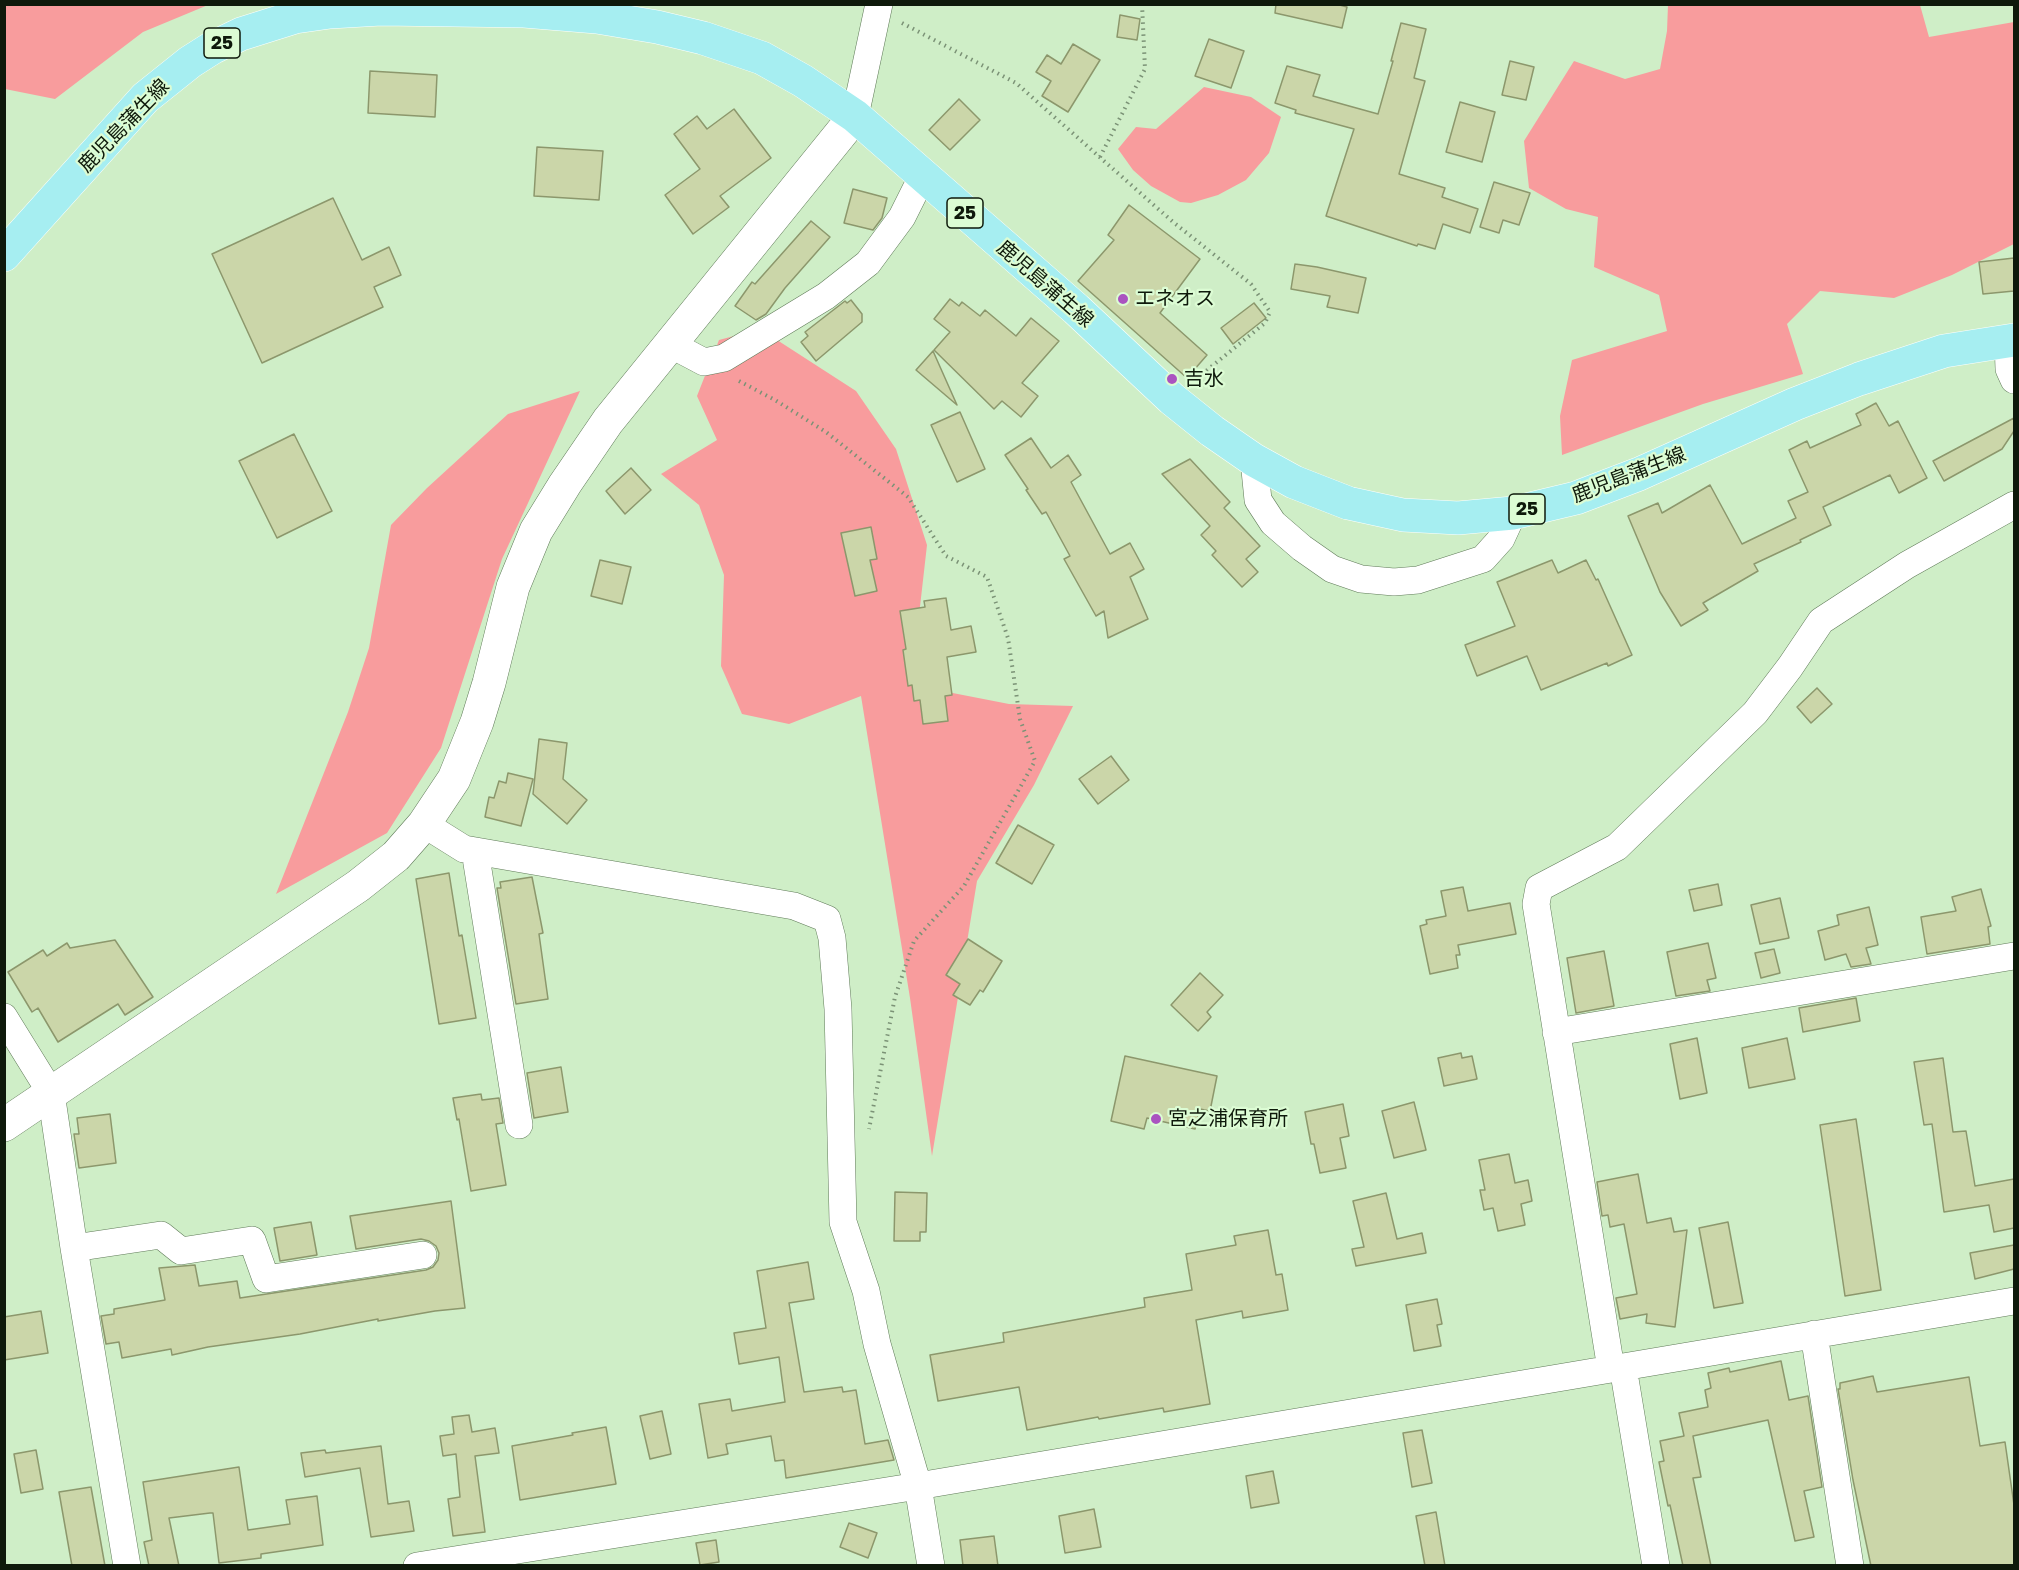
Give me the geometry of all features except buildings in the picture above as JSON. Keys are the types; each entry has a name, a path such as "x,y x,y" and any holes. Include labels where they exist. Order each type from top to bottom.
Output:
{"main road":[{"name":"鹿児島蒲生線","path":"4,255 145,98 190,62 241,34 295,17 330,12 381,9 524,11 597,17 657,27 729,45 762,58 803,81 855,116 922,177 1076,309 1172,399 1212,431 1254,460 1294,482 1337,499 1403,515 1458,518 1513,513 1576,498 1640,474 1795,404 1859,379 1944,351 2012,340"}],"street":[{"path":"4,1125 358,886 396,856 424,824 454,779 477,722 513,587 537,531 565,484 608,421 855,116 879,8"},
{"path":"670,344 704,362 724,358 826,296 868,263 902,217 922,177"},
{"path":"2012,340 2009,369 2014,380"},
{"path":"1254,460 1258,500 1273,523 1302,548 1332,569 1361,579 1394,582 1418,580 1482,559 1502,539 1513,513"},
{"path":"1656,1566 1617,1368 1556,1032 1536,904 1539,888 1617,847 1755,713 1821,621 1907,566 2014,505"},
{"path":"424,824 464,849 794,906 827,919 832,938 838,1009 843,1222 866,1291 877,1344 918,1486 931,1566"},
{"path":"475,851 519,1125"},
{"path":"1556,1032 2014,956"},
{"path":"4,1017 51,1093 74,1248 127,1566"},
{"path":"74,1248 161,1235 181,1251 252,1240 266,1279 423,1255"},
{"path":"417,1566 918,1486 2014,1300"},
{"path":"1814,1334 1850,1566"}],"path":[{"path":"1100,157 1145,69 1142,4"},
{"path":"879,8 1016,83 1173,222 1251,284 1270,312 1265,323 1172,399"},
{"path":"704,362 775,400 826,432 908,497 946,556 987,577 1008,638 1020,719 1035,760 964,886 914,941 895,997 867,1138"}],"shaded area":[{"path":"4,5 208,5 143,32 55,99 5,89"},
{"path":"1668,5 1920,5 1929,37 2014,22 2014,244 1952,275 1894,298 1820,291 1787,324 1803,374 1703,404 1562,455 1560,416 1572,360 1667,331 1659,295 1594,267 1598,217 1566,209 1529,188 1524,141 1574,61 1625,79 1660,69 1667,31"},
{"path":"1204,87 1251,97 1281,117 1269,153 1246,180 1218,195 1191,203 1180,202 1151,186 1133,170 1118,149 1136,127 1156,129"},
{"path":"760,329 856,391 896,449 927,545 917,633 927,688 1009,704 1073,706 1034,785 977,881 932,1156 910,998 861,696 789,724 742,714 721,666 724,575 699,505 661,474 717,440 697,396 719,340"},
{"path":"580,391 502,559 441,748 387,833 276,894 348,712 369,648 391,525 427,488 508,414"}],"place":[{"name":"エネオス","path":"1123,299"},
{"name":"吉水","path":"1172,379"},
{"name":"宮之浦保育所","path":"1156,1119"}]}
